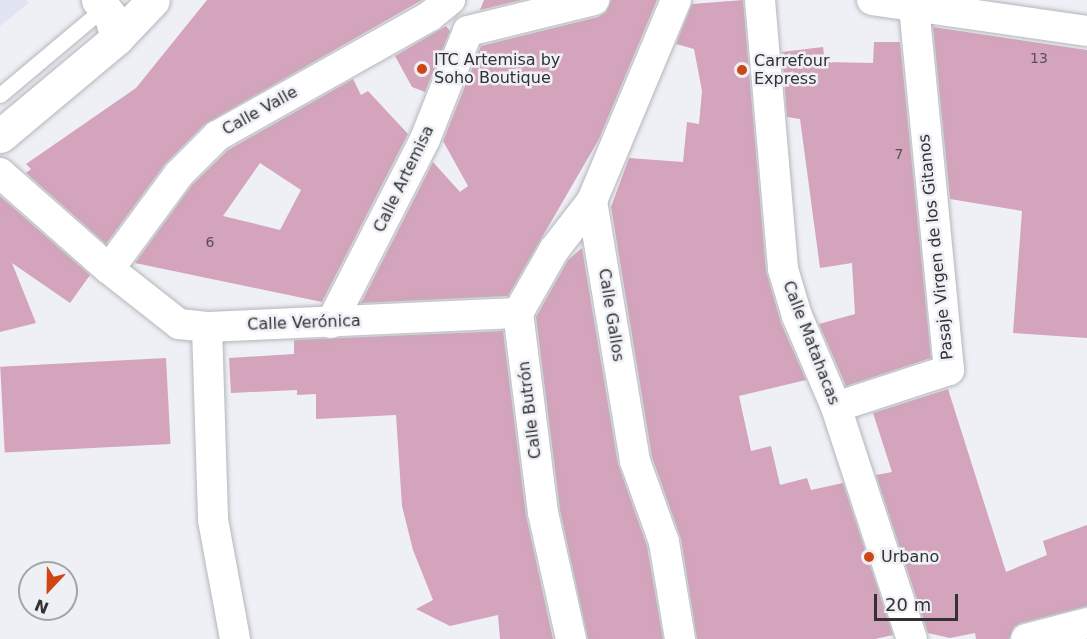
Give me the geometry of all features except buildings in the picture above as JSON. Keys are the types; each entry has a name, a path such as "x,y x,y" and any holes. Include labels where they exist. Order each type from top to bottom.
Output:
{"main road":[{"path":"0,136 117,38 153,0"},
{"path":"105,2 116,26 117,38"}],"street":[{"path":"449,0 468,31 594,0"},
{"name":"Calle Valle","path":"109,269 179,174 217,135 430,16 449,0"},
{"path":"518,313 554,250 592,201 676,0"},
{"name":"Calle Matahacas","path":"760,0 783,269 797,316 836,407 912,639"},
{"path":"872,0 1087,32"},
{"name":"Pasaje Virgen de los Gitanos","path":"836,407 949,370 914,6"},
{"name":"Calle Artemisa","path":"331,323 425,139 468,31"},
{"name":"Calle Verónica","path":"0,173 109,269 180,324 207,327 331,323 518,313"},
{"name":"Calle Gallos","path":"592,201 635,461 664,542 681,639"},
{"name":"Calle Butrón","path":"518,313 543,513 571,639"},
{"path":"207,327 213,520 231,639"},
{"path":"1026,639 1087,623"}],"lane":[{"path":"0,95 105,2"}],"shaded area":[{"path":"0,0 27,0 29,3 0,26"}],"place":[{"name":"ITC Artemisa by Soho Boutique","path":"422,69"},
{"name":"Carrefour Express","path":"742,70"},
{"name":"Urbano","path":"869,557"}]}
